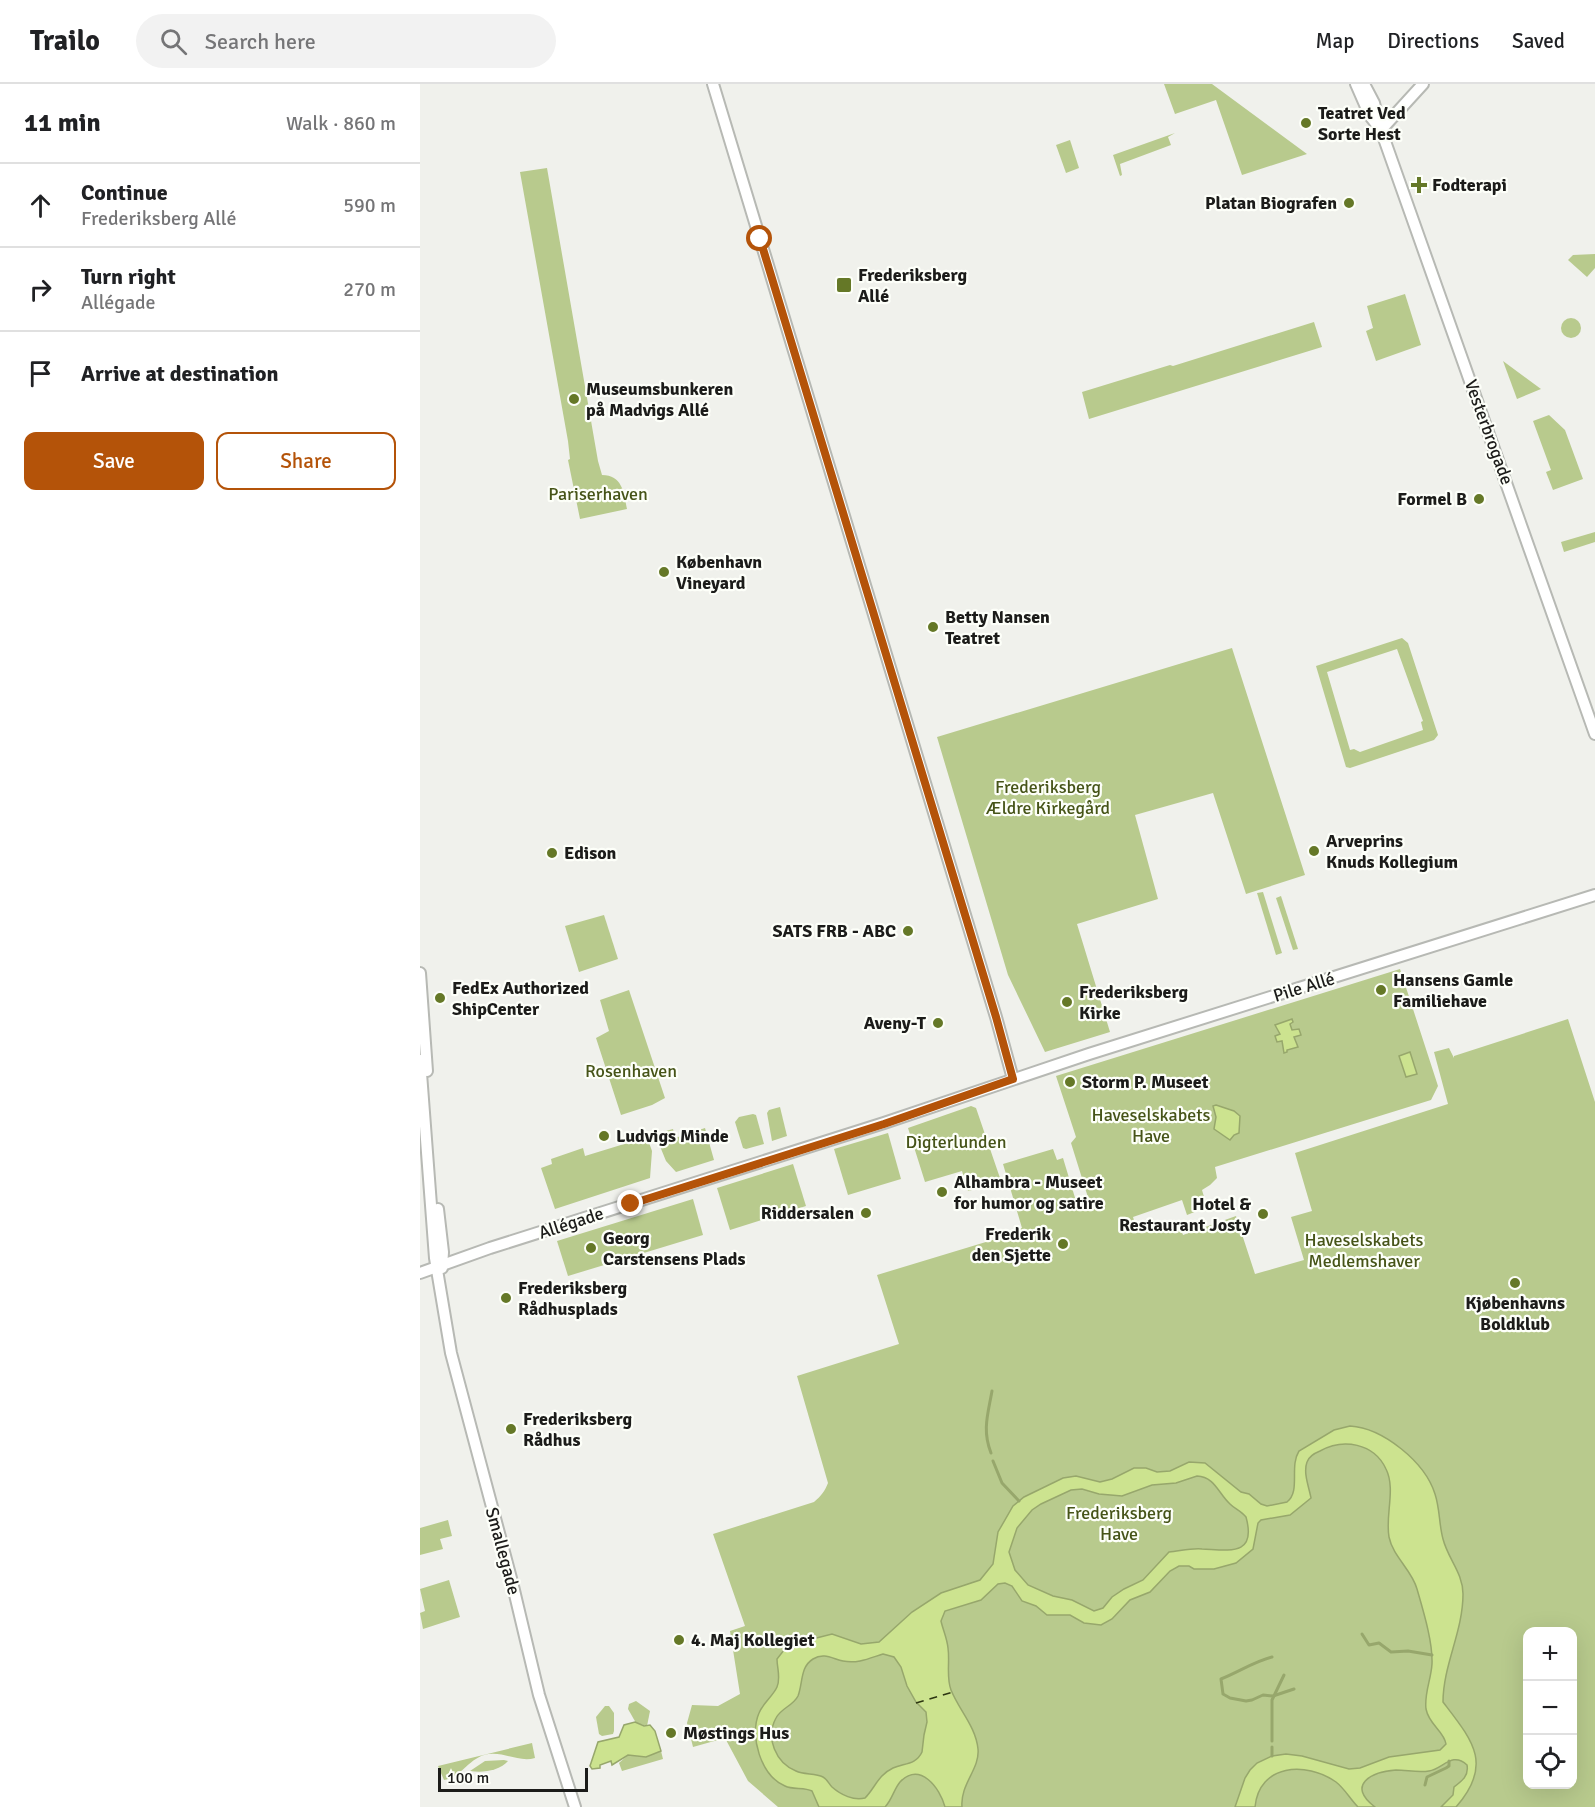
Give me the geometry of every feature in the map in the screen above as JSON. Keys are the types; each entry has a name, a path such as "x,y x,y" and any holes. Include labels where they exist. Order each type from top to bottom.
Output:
{"street":[{"path":"712,84 1013,1079"},
{"name":"Vesterbrogade","path":"1356,84 1370,116 1381,130"},
{"name":"Vesterbrogade","path":"1364,84 1376,109 1381,130 1595,734"},
{"path":"1381,130 1423,84"},
{"name":"Pile Allé","path":"1013,1079 1595,895"},
{"path":"420,973 439,1264"},
{"path":"420,1060 439,1264"},
{"name":"Allégade","path":"420,1273 439,1264 884,1124 1013,1079"},
{"name":"Smallegade","path":"439,1264 440,1292 453,1363 512,1582 539,1695 575,1807"}],"green space":[{"path":"1164,84 1212,84 1307,154 1242,175 1216,100 1175,114"},
{"path":"1175,133 1168,137 1171,145 1120,164 1122,175 1120,176 1113,155"},
{"path":"1070,140 1079,168 1066,173 1056,145"},
{"name":"Pariserhaven","path":"547,168 598,461 602,475 618,481 627,509 580,519 520,172"},
{"path":"1595,254 1595,268 1587,277 1568,260 1573,255"},
{"path":"1405,294 1421,345 1376,361 1366,331 1373,328 1367,306"},
{"path":"1571,318 1578,321 1581,328 1578,335 1571,338 1564,335 1561,328 1564,321"},
{"path":"1314,322 1322,347 1089,419 1082,392"},
{"path":"1503,361 1541,389 1517,399"},
{"path":"1549,415 1565,430 1583,479 1553,490 1546,472 1551,470 1533,421"},
{"path":"1595,532 1595,542 1564,552 1561,542"},
{"path":"1402,638 1408,643 1438,735 1434,740 1350,768 1346,767 1316,666","holes":["1397,649 1423,721 1421,722 1423,730 1360,752 1350,750 1327,672"]},
{"name":"Frederiksberg Ældre Kirkegård","path":"1232,648 1305,875 1246,894 1213,793 1135,815 1158,899 1077,924 1110,1032 1045,1052 1008,975 937,737"},
{"path":"1263,892 1282,953 1276,955 1257,893"},
{"path":"1281,896 1298,949 1293,950 1276,898"},
{"path":"604,915 618,959 579,972 565,926"},
{"name":"Frederiksberg Have","path":"1400,969 1438,1086 1431,1100 1215,1167 1217,1178 1202,1190 1207,1207 1187,1215 1182,1200 1133,1217 1138,1233 1167,1223 1169,1230 1180,1226 1183,1235 1236,1216 1255,1274 1304,1260 1291,1217 1312,1211 1295,1153 1448,1104 1434,1052 1449,1048 1454,1058 1454,1056 1568,1019 1595,1102 1595,1807 778,1807 748,1781 725,1738 693,1747 687,1723 692,1705 718,1706 740,1694 730,1631 745,1626 713,1534 814,1502 823,1493 828,1483 797,1376 899,1344 877,1275 1009,1235 1009,1232 1022,1228 1003,1164 1053,1149 1057,1160 1063,1158 1079,1211 1091,1207 1071,1143 1076,1137 1056,1076"},
{"name":"Rosenhaven","path":"629,990 665,1098 652,1105 621,1115 596,1038 609,1031 600,1000"},
{"name":"Digterlunden","path":"971,1106 976,1108 1000,1178 998,1183 968,1191 962,1171 925,1182 908,1128"},
{"path":"780,1107 787,1136 772,1141 767,1113 769,1110"},
{"path":"756,1115 764,1144 746,1149 743,1148 735,1122 739,1117"},
{"path":"705,1128 714,1160 676,1172 666,1161 655,1134 673,1129 675,1138"},
{"name":"Digterlunden","path":"888,1133 901,1179 848,1195 834,1149"},
{"path":"647,1137 652,1151 650,1178 555,1209 541,1168 552,1164 551,1159 583,1148 585,1156"},
{"path":"793,1164 806,1206 730,1230 717,1188"},
{"path":"693,1199 703,1235 568,1276 557,1241"},
{"path":"448,1520 452,1536 440,1539 443,1549 420,1555 420,1528"},
{"path":"449,1580 460,1617 423,1629 420,1613 425,1611 420,1589"},
{"path":"636,1701 650,1711 647,1726 636,1723 628,1709 629,1704"},
{"path":"605,1706 609,1706 614,1713 614,1731 613,1734 602,1736 599,1734 596,1717"},
{"path":"532,1743 535,1758 484,1755 478,1757 455,1776 444,1780 438,1766"},
{"path":"661,1751 663,1759 622,1771 619,1763 628,1755 646,1757"},
{"path":"485,1761 508,1761 495,1769 470,1771"}],"shaded area":[{"path":"1292,1019 1293,1022 1290,1024 1292,1030 1299,1029 1301,1035 1294,1037 1298,1047 1284,1053 1282,1041 1277,1042 1275,1036 1280,1034 1275,1025"},
{"path":"1410,1052 1417,1074 1406,1077 1399,1056"},
{"path":"1213,1106 1234,1111 1240,1116 1239,1133 1230,1140 1214,1129 1216,1117"},
{"path":"1350,1426 1363,1428 1389,1440 1422,1470 1435,1494 1443,1539 1461,1579 1463,1594 1460,1622 1446,1675 1443,1702 1470,1741 1475,1753 1476,1765 1468,1792 1456,1807 1441,1807 1453,1795 1454,1787 1466,1775 1467,1765 1457,1760 1452,1760 1429,1771 1396,1770 1371,1777 1362,1786 1367,1799 1375,1807 1358,1807 1336,1782 1324,1775 1298,1769 1286,1770 1265,1782 1258,1793 1255,1807 1235,1807 1250,1770 1257,1763 1272,1756 1286,1754 1302,1756 1349,1769 1360,1768 1389,1757 1440,1750 1446,1744 1426,1709 1432,1655 1422,1606 1415,1582 1394,1551 1389,1537 1389,1477 1381,1460 1374,1453 1366,1448 1348,1444 1329,1447 1311,1456 1307,1462 1306,1471 1311,1498 1290,1515 1261,1520 1258,1523 1253,1549 1236,1563 1214,1569 1179,1566 1170,1571 1150,1592 1130,1600 1112,1619 1101,1625 1084,1623 1070,1615 1047,1615 1036,1606 1022,1601 1012,1586 1005,1583 998,1584 981,1600 945,1611 941,1621 948,1648 950,1685 954,1697 971,1726 978,1749 976,1763 964,1791 962,1807 945,1807 934,1785 915,1774 907,1776 900,1782 885,1807 819,1807 812,1791 785,1786 769,1774 759,1754 755,1733 756,1722 761,1709 777,1687 779,1677 777,1659 784,1650 793,1644 832,1634 861,1644 879,1642 912,1612 941,1593 980,1580 993,1564 998,1532 1013,1506 1024,1497 1063,1478 1076,1476 1100,1482 1134,1468 1146,1468 1157,1472 1170,1471 1189,1462 1205,1463 1241,1492 1249,1494 1261,1504 1267,1506 1287,1502 1293,1492 1296,1457 1299,1451 1334,1430","holes":["1197,1476 1212,1482 1230,1504 1246,1517 1248,1530 1244,1545 1230,1550 1194,1549 1169,1552 1143,1580 1124,1589 1112,1597 1103,1608 1094,1611 1072,1600 1053,1596 1028,1585 1015,1570 1009,1552 1017,1528 1032,1510 1041,1504 1071,1490 1082,1489 1099,1494 1122,1496 1152,1485 1176,1483","883,1654 894,1657 901,1667 907,1686 916,1702 926,1712 927,1722 922,1752 913,1761 888,1771 865,1798 852,1798 843,1795 823,1777 799,1772 783,1762 774,1749 773,1726 778,1715 798,1696 806,1666 813,1659 821,1656 854,1662"]},
{"path":"635,1722 644,1726 650,1725 655,1731 661,1751 646,1757 628,1755 612,1765 611,1761 600,1765 600,1768 592,1769 590,1766 598,1742 619,1737 624,1725"}],"waterway":[{"path":"991,1453 986,1429 992,1391"},
{"path":"993,1461 1002,1483 1019,1501"},
{"path":"1362,1634 1369,1645 1379,1643 1391,1652 1408,1651 1432,1655"},
{"path":"1272,1657 1221,1679 1223,1694 1246,1701 1294,1689"},
{"path":"1272,1741 1272,1700 1284,1675"},
{"path":"1272,1747 1272,1756"},
{"path":"1425,1785 1427,1777 1449,1766 1449,1761"}],"ferry route":[{"path":"916,1703 953,1692"}],"place":[{"name":"Teatret Ved Sorte Hest","path":"1306,123"},
{"name":"Fodterapi","path":"1419,185"},
{"name":"Platan Biografen","path":"1349,203"},
{"name":"Frederiksberg Allé","path":"844,285"},
{"name":"Museumsbunkeren på Madvigs Allé","path":"574,399"},
{"name":"Formel B","path":"1479,499"},
{"name":"København Vineyard","path":"664,572"},
{"name":"Betty Nansen Teatret","path":"933,627"},
{"name":"Arveprins Knuds Kollegium","path":"1314,851"},
{"name":"Edison","path":"552,853"},
{"name":"SATS FRB - ABC","path":"908,931"},
{"name":"Hansens Gamle Familiehave","path":"1381,990"},
{"name":"FedEx Authorized ShipCenter","path":"440,998"},
{"name":"Frederiksberg Kirke","path":"1067,1002"},
{"name":"Aveny-T","path":"938,1023"},
{"name":"Storm P. Museet","path":"1070,1082"},
{"name":"Ludvigs Minde","path":"604,1136"},
{"name":"Alhambra - Museet for humor og satire","path":"942,1192"},
{"name":"Riddersalen","path":"866,1213"},
{"name":"Hotel & Restaurant Josty","path":"1263,1214"},
{"name":"Frederik den Sjette","path":"1063,1244"},
{"name":"Georg Carstensens Plads","path":"591,1248"},
{"name":"Kjøbenhavns Boldklub","path":"1515,1283"},
{"name":"Frederiksberg Rådhusplads","path":"506,1298"},
{"name":"Frederiksberg Rådhus","path":"511,1429"},
{"name":"4. Maj Kollegiet","path":"679,1640"},
{"name":"Møstings Hus","path":"671,1733"}],"route":[{"path":"631,1204 884,1124 1013,1079 760,239"}],"park label":[{"name":"Haveselskabets Have","path":"1151,1125"},
{"name":"Haveselskabets Medlemshaver","path":"1364,1250"}]}
